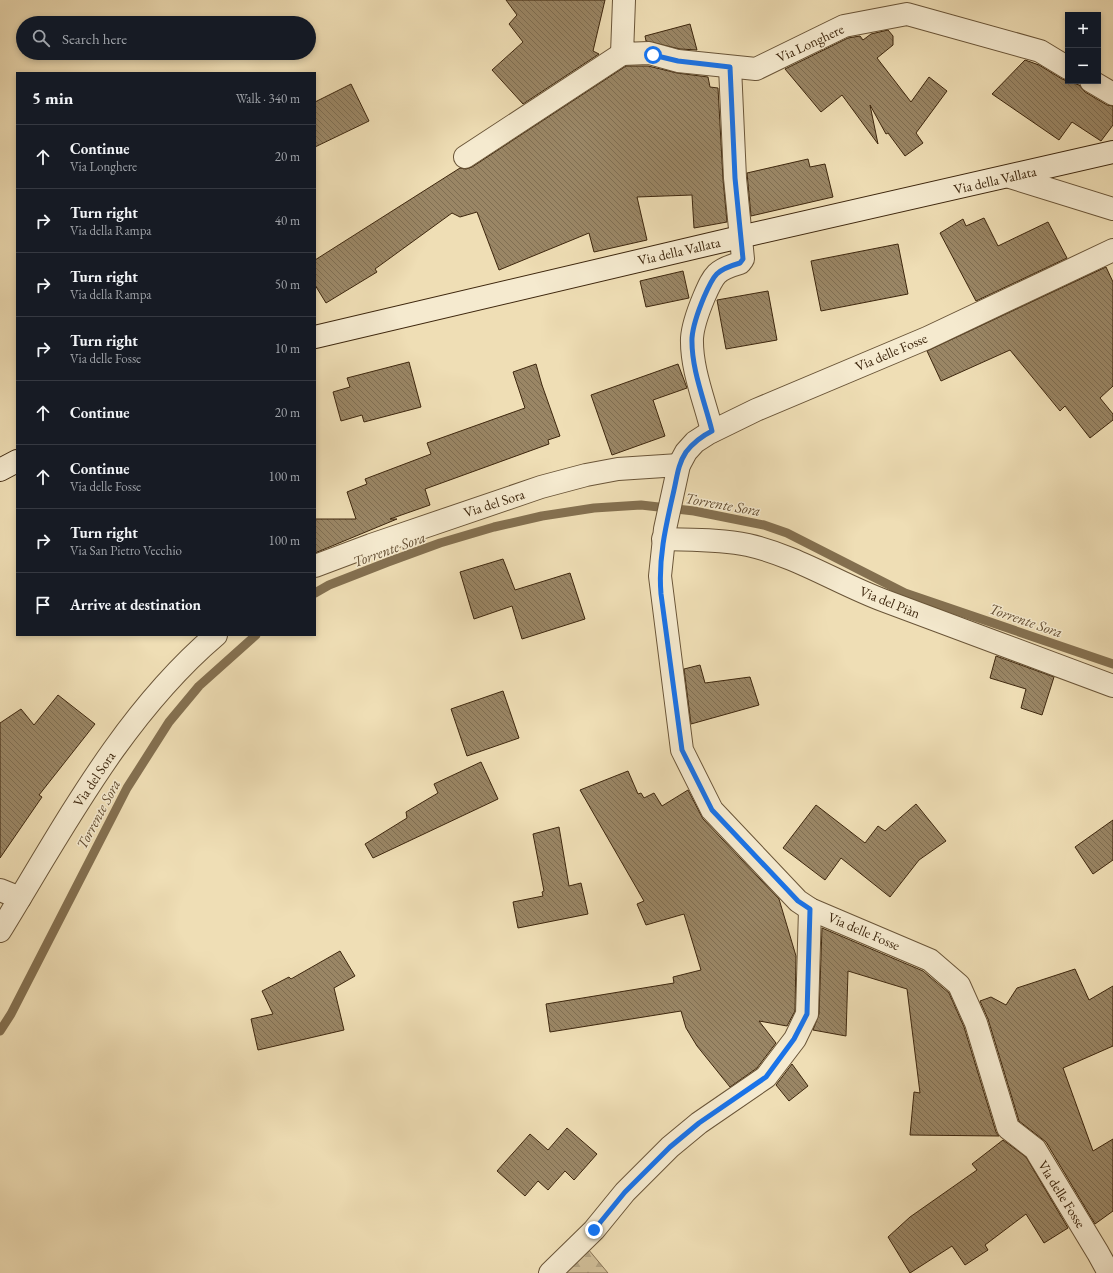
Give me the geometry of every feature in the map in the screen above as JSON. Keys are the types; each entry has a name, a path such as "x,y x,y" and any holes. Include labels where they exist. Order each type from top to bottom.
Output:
{"street":[{"path":"465,157 622,54 624,0"},
{"name":"Via Longhere","path":"622,54 649,53 678,61 756,69 844,26 909,7 1040,52 1065,66"},
{"path":"712,431 694,362 692,337 698,311 713,277 724,268 740,263 743,259 735,178 730,67"},
{"path":"1096,84 1113,94"},
{"name":"Via della Vallata","path":"316,337 740,237 1010,177 1113,152"},
{"path":"1010,177 1113,209"},
{"name":"Via delle Fosse","path":"1109,1273 1098,1252 1035,1149 1008,1128 976,1024 959,985 930,960 810,909 798,901 712,810 682,750 661,594 660,576 664,534 679,465 686,452 695,442 712,431 781,398 927,338 1113,250"},
{"path":"0,470 16,462"},
{"name":"Via del Sora","path":"316,566 378,542 541,487 586,475 618,470 679,465"},
{"name":"Via del Piàn","path":"664,534 748,545 770,552 795,561 883,600 1113,686"},
{"name":"Via del Sora","path":"0,931 66,822 114,749 142,711 177,671 215,636"},
{"path":"0,890 20,898"},
{"path":"550,1273 594,1230 625,1192 670,1147 699,1123 766,1077 794,1039 807,1014 810,909"}],"green space":[{"path":"578,1237 608,1273 540,1273"}],"building":[{"path":"506,0 605,0 593,51 599,54 523,104 492,70 523,42 509,24 517,15"},
{"path":"690,24 697,50 680,49 646,41 645,36"},
{"path":"888,30 893,36 893,45 877,58 911,102 929,77 947,91 916,133 923,143 905,156 888,133 886,134 870,105 878,144 842,95 821,112 785,69 848,38 860,36 863,40 871,34"},
{"path":"1025,60 1039,65 1065,80 1065,84 1079,85 1085,92 1107,105 1113,106 1113,125 1101,141 1072,122 1059,140 992,94"},
{"path":"626,66 648,66 677,73 708,77 710,87 718,88 727,222 694,228 692,195 637,197 647,240 594,252 589,233 499,270 477,212 460,217 452,213 375,269 377,272 326,303 316,287 316,259 460,168 466,169 472,167"},
{"path":"351,84 369,121 316,147 316,102"},
{"path":"808,159 810,167 825,164 833,197 751,216 747,173"},
{"path":"984,218 998,246 1048,222 1067,258 976,301 940,233 963,219 966,226"},
{"path":"898,244 908,294 821,311 811,261"},
{"path":"1106,267 1113,282 1113,386 1100,398 1113,414 1113,420 1090,438 1065,406 1060,411 1010,350 941,381 927,351"},
{"path":"683,271 689,298 646,307 640,281"},
{"path":"768,291 777,340 726,349 717,300"},
{"path":"409,362 421,407 364,422 362,415 341,421 333,392 350,387 347,378"},
{"path":"536,364 560,436 548,440 549,444 425,489 430,505 390,519 397,519 316,553 316,519 356,519 347,492 367,484 365,479 431,454 427,443 525,408 513,372"},
{"path":"678,364 687,388 653,400 665,436 612,455 591,395"},
{"path":"503,559 515,590 570,573 585,619 522,639 512,606 474,619 460,572"},
{"path":"996,656 1054,677 1042,715 1021,708 1026,689 990,678"},
{"path":"700,665 705,683 750,677 759,705 691,724 684,669"},
{"path":"503,691 519,738 467,756 451,709"},
{"path":"58,695 95,724 39,795 42,797 0,858 0,723 21,709 34,725"},
{"path":"481,762 498,799 373,858 365,844 407,818 406,812 438,793 434,784"},
{"path":"628,771 638,794 641,793 644,798 654,793 662,806 688,790 703,819 779,899 796,956 795,1011 787,1026 759,1021 776,1043 757,1068 730,1087 697,1046 686,1028 681,1011 550,1032 546,1004 674,983 673,977 701,970 684,914 646,925 637,904 644,901 580,790"},
{"path":"916,804 946,841 919,860 890,897 841,858 825,880 783,848 816,805 865,843 878,826 885,831"},
{"path":"1113,820 1113,860 1093,874 1075,847"},
{"path":"559,827 569,886 581,883 588,914 518,928 513,902 543,896 542,892 544,891 533,834"},
{"path":"822,928 923,971 949,993 964,1027 996,1132 999,1136 910,1135 914,1092 920,1093 907,989 848,971 846,1036 813,1030 819,1014"},
{"path":"340,951 355,976 334,988 344,1030 258,1050 251,1019 273,1014 262,991 289,977 291,979"},
{"path":"1075,969 1089,1000 1113,986 1113,1046 1063,1068 1093,1151 1113,1139 1113,1211 1095,1224 1046,1142 1019,1121 988,1019 980,1001 991,997 1006,1005 1017,988"},
{"path":"792,1064 808,1086 789,1101 776,1085"},
{"path":"567,1128 597,1154 574,1180 565,1171 548,1190 538,1181 525,1196 497,1171 530,1134 548,1150"},
{"path":"1003,1140 1026,1157 1068,1228 1044,1243 1026,1214 985,1245 988,1250 965,1265 952,1246 910,1273 888,1237 910,1217 977,1170 972,1164"}],"waterway":[{"name":"Torrente Sora","path":"316,592 329,585 388,562 440,543 494,527 542,516 594,508 641,505 694,511 764,525 787,533 905,593 1113,664"},
{"name":"Torrente Sora","path":"0,1031 11,1014 127,788 169,722 199,686 255,636"}],"route":[{"path":"594,1230 625,1192 670,1147 699,1123 766,1077 794,1039 807,1014 810,909 798,901 712,810 682,750 661,594 660,576 663,539 679,465 686,452 695,442 712,431 694,362 692,337 698,311 713,277 718,271 740,263 743,259 738,222 735,178 730,67 678,61 653,55"}]}
